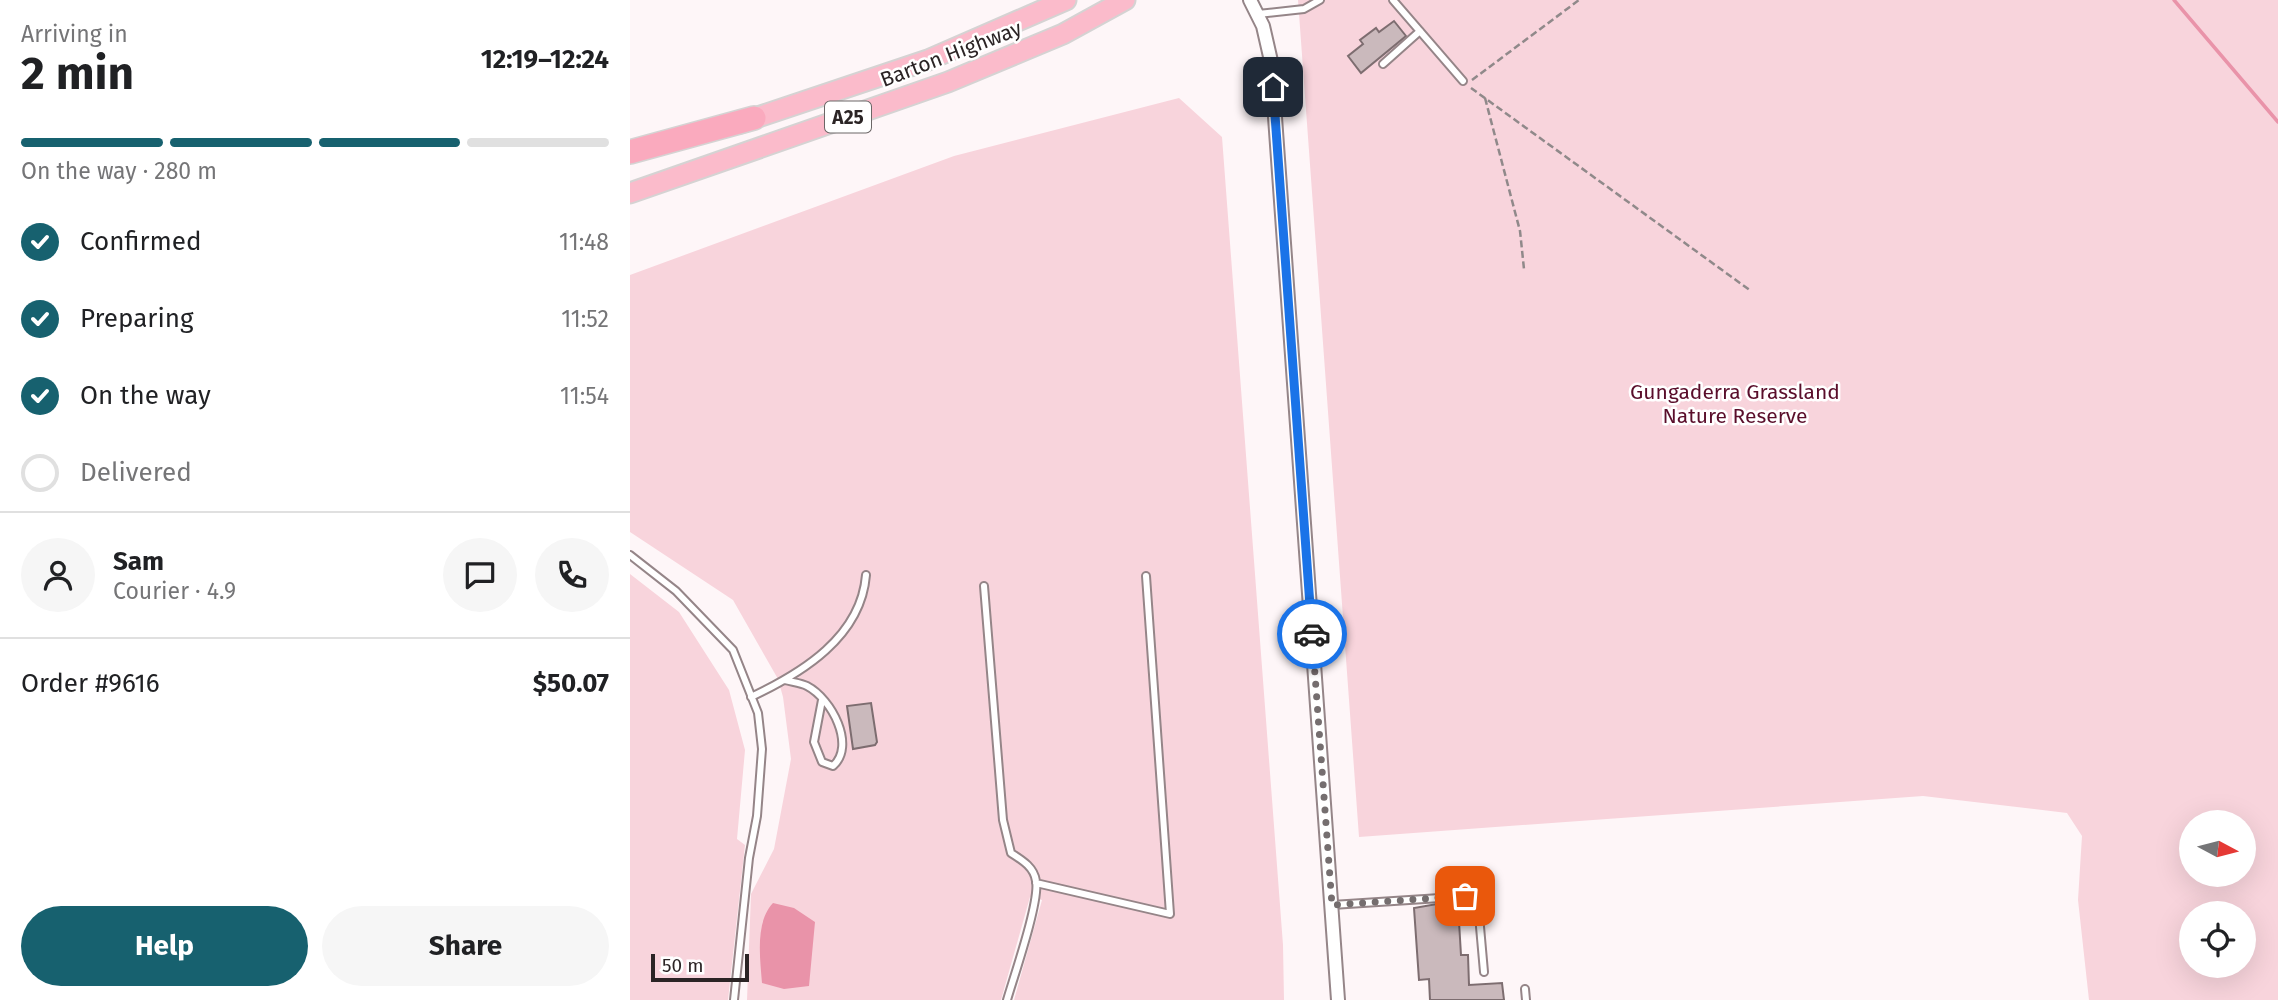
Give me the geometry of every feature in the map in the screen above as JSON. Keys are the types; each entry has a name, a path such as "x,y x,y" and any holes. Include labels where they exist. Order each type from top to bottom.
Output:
{"highway":[{"name":"Barton Highway","path":"630,160 928,60 1066,0"},
{"name":"Barton Highway","path":"630,193 948,82 1063,34 1125,0"},
{"path":"630,152 754,118"}],"street":[{"path":"1252,5 1271,61 1338,1000"}],"lane":[{"path":"1252,5 1304,9 1320,0"},
{"path":"1393,0 1463,82"},
{"path":"1383,64 1420,31"},
{"path":"630,555 676,591 733,650 758,713 762,749 757,816 749,858 734,1000"},
{"path":"751,697 812,664 833,642 864,595 866,575"},
{"path":"1036,883 1170,914 1146,576"},
{"path":"984,586 1003,820 1011,853 1026,862 1036,883 1007,1000"},
{"path":"785,680 808,687 822,700 831,710 845,744 842,759 833,766 822,762 814,742 822,700"},
{"path":"1332,905 1471,897 1478,904 1484,972"},
{"path":"1525,989 1526,1000"}],"path":[{"path":"1579,0 1466,84 1751,291"},
{"path":"1485,98 1520,231 1524,269"}],"green space":[{"name":"Gungaderra Grassland Nature Reserve","path":"1298,0 2278,0 2278,1000 2089,1000 2078,900 2082,836 2067,813 1923,796 1359,837"},
{"path":"1179,98 1222,137 1283,945 1284,1000 1014,1000 1042,900 1030,897 1001,1000 747,1000 751,894 774,849 791,759 783,697 778,679 733,600 630,532 630,275 954,156"},
{"path":"630,574 679,612 729,690 745,750 737,839 745,845 728,1000 630,1000"}],"shaded area":[{"path":"773,903 794,908 815,922 809,986 784,989 762,983 761,930 767,911"}],"building":[{"path":"1394,21 1406,36 1361,73 1348,56 1363,44 1360,40 1376,28 1379,32"},
{"path":"871,703 877,742 875,745 853,749 847,706"},
{"path":"1437,904 1458,905 1461,955 1468,955 1469,985 1502,983 1504,1000 1430,1000 1429,979 1419,980 1414,908"}],"waterway":[{"path":"2174,0 2278,122"}],"way so far":[{"path":"1312,634 1332,905 1465,896"}],"route":[{"path":"1273,87 1312,634"}]}
